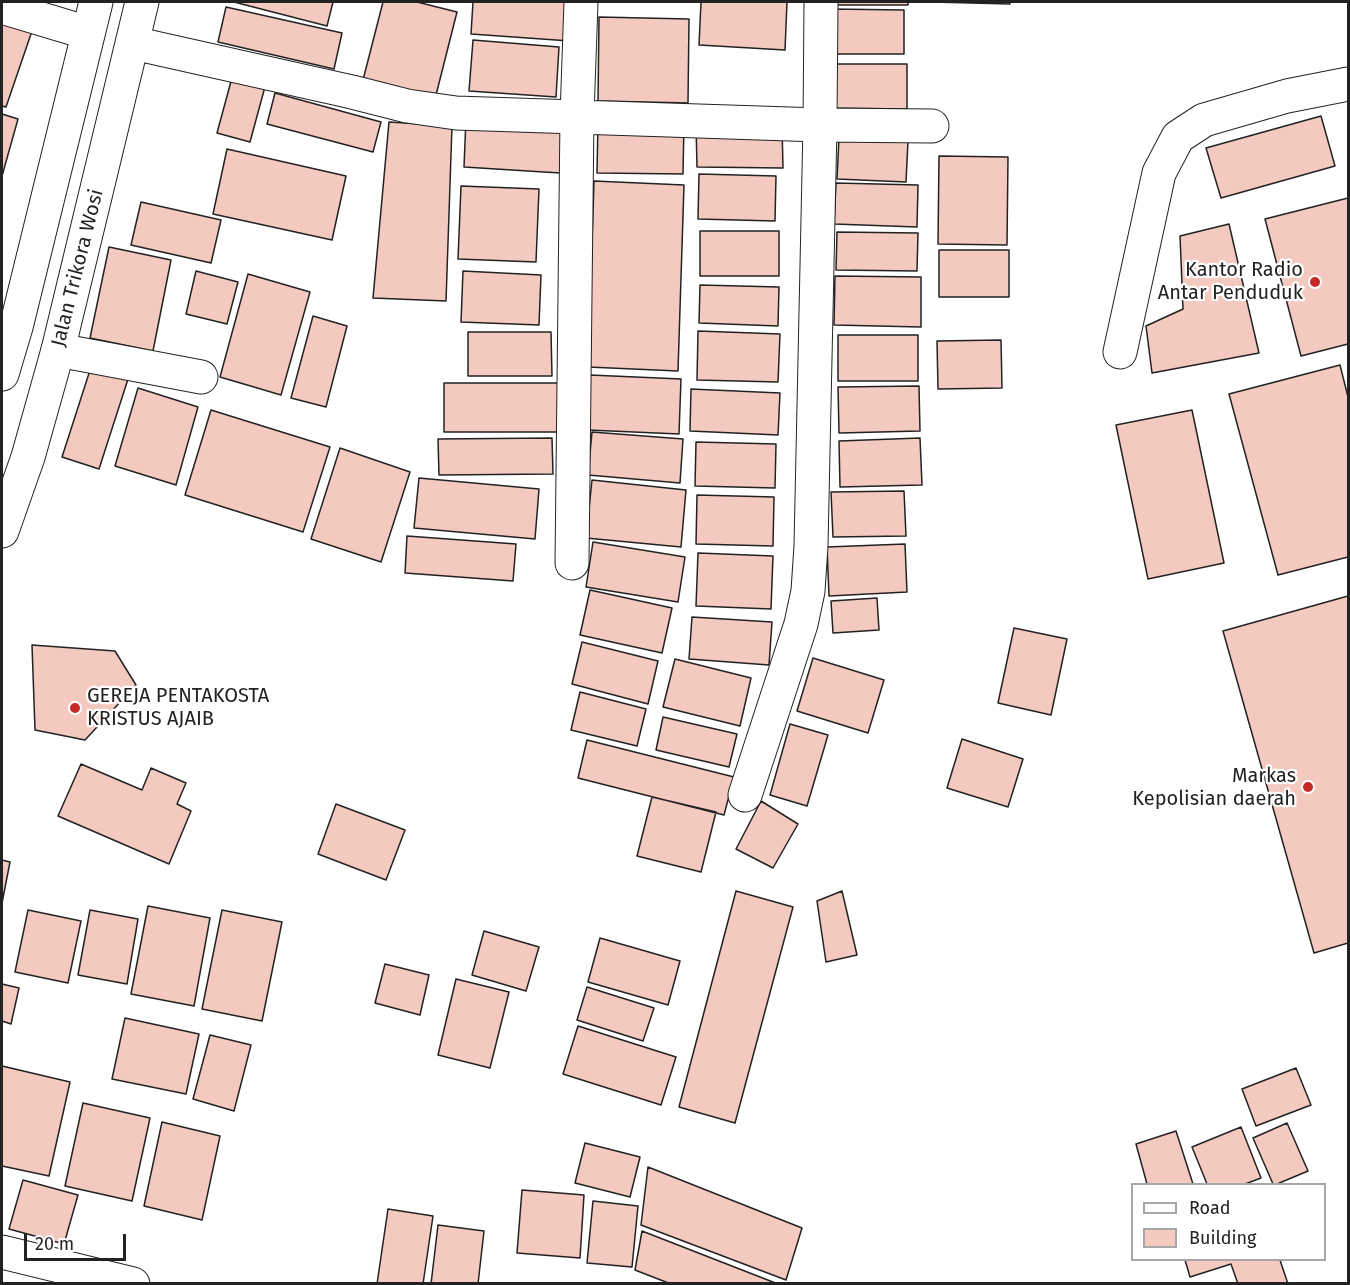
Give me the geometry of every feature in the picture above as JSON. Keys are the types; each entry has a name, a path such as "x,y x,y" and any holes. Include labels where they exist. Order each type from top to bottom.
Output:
{"main road":[{"path":"2,374 16,327 96,2"},
{"name":"Jalan Trikora Wosi","path":"2,531 28,457 58,350 142,2"},
{"path":"572,563 577,116 581,2"},
{"path":"745,795 801,624 808,591 812,511 821,2"},
{"path":"2,7 88,33"},
{"path":"133,43 407,106 456,112 820,125 932,126"},
{"path":"1120,352 1159,173 1178,137 1204,120 1287,96 1348,84"},
{"path":"58,350 201,377"},
{"path":"2,1252 133,1284"}],"building":[{"path":"234,2 333,2 327,26"},
{"path":"383,2 417,2 457,12 435,99 363,80"},
{"path":"473,2 573,2 570,41 471,34"},
{"path":"701,2 787,2 785,50 699,45"},
{"path":"829,2 908,2 908,5 829,5"},
{"path":"932,2 1010,2 1010,4"},
{"path":"226,7 342,33 334,69 218,42"},
{"path":"830,9 904,10 904,54 829,54"},
{"path":"599,17 689,19 688,103 598,101"},
{"path":"2,21 32,31 6,107 2,106"},
{"path":"473,40 559,47 556,97 469,91"},
{"path":"830,64 907,64 907,109 830,108"},
{"path":"233,74 266,83 250,142 217,133"},
{"path":"275,93 381,122 373,152 267,124"},
{"path":"2,114 18,119 2,176"},
{"path":"1321,116 1335,166 1221,198 1206,148"},
{"path":"466,118 562,123 560,173 464,167"},
{"path":"389,122 452,126 446,301 373,298"},
{"path":"598,122 684,123 683,174 597,173"},
{"path":"696,125 782,126 783,168 697,167"},
{"path":"839,138 908,141 906,182 837,179"},
{"path":"227,149 346,176 332,240 213,214"},
{"path":"939,156 1008,157 1007,245 938,244"},
{"path":"699,174 776,176 775,221 698,219"},
{"path":"594,181 684,185 678,371 588,367"},
{"path":"836,183 918,185 917,227 834,224"},
{"path":"461,186 539,189 536,262 458,259"},
{"name":"Kantor Radio Antar Penduduk","path":"1348,198 1348,344 1301,356 1265,219"},
{"path":"141,202 221,220 211,263 131,245"},
{"path":"1229,224 1259,353 1152,373 1146,326 1183,309 1180,236"},
{"path":"700,231 779,231 779,276 700,276"},
{"path":"837,232 918,233 917,271 836,270"},
{"path":"109,247 171,260 153,351 90,338"},
{"path":"939,250 1009,250 1009,297 939,297"},
{"path":"196,271 238,282 227,324 186,314"},
{"path":"463,271 541,275 539,325 461,322"},
{"path":"248,274 310,292 281,395 220,377"},
{"path":"835,276 921,277 921,327 834,325"},
{"path":"700,285 779,287 778,326 699,323"},
{"path":"313,316 347,326 326,407 291,398"},
{"path":"698,331 780,334 778,382 697,380"},
{"path":"468,332 551,332 552,376 468,376"},
{"path":"838,335 918,335 918,381 838,381"},
{"path":"1001,340 1002,388 938,389 937,341"},
{"path":"92,364 129,376 99,469 62,457"},
{"path":"1340,365 1348,397 1348,557 1278,575 1229,394"},
{"path":"590,375 681,379 679,434 588,430"},
{"path":"444,383 558,383 558,432 444,432"},
{"path":"919,386 920,431 839,433 838,387"},
{"path":"138,388 198,407 176,485 115,466"},
{"path":"691,389 780,393 778,435 690,431"},
{"path":"211,410 330,447 303,532 185,495"},
{"path":"1192,410 1224,563 1148,579 1116,425"},
{"path":"592,432 683,439 680,483 588,475"},
{"path":"552,438 553,474 439,475 438,439"},
{"path":"920,438 922,485 840,487 839,441"},
{"path":"696,442 776,444 775,488 695,486"},
{"path":"340,448 410,472 381,562 311,539"},
{"path":"419,478 539,489 535,539 414,528"},
{"path":"592,480 686,490 681,547 586,538"},
{"path":"904,491 906,536 833,537 831,492"},
{"path":"697,495 774,497 773,546 696,544"},
{"path":"407,536 516,544 513,581 405,573"},
{"path":"593,542 685,557 678,602 586,587"},
{"path":"905,544 907,592 829,596 827,547"},
{"path":"698,553 773,556 771,609 696,606"},
{"path":"590,590 672,608 662,653 580,635"},
{"name":"Markas Kepolisian daerah","path":"1348,596 1348,943 1314,953 1223,631"},
{"path":"877,598 879,630 833,633 831,601"},
{"path":"692,617 772,622 769,665 689,659"},
{"path":"1014,628 1067,639 1051,715 998,703"},
{"path":"582,642 658,661 648,704 572,684"},
{"name":"GEREJA PENTAKOSTA KRISTUS AJAIB","path":"32,645 115,651 136,685 85,740 35,730"},
{"path":"813,658 884,680 868,733 797,711"},
{"path":"675,659 751,678 740,726 663,707"},
{"path":"580,692 646,709 637,746 571,730"},
{"path":"663,717 737,734 729,767 656,750"},
{"path":"790,724 828,735 807,806 770,795"},
{"path":"962,739 1023,759 1008,807 947,788"},
{"path":"587,740 734,777 724,815 578,778"},
{"path":"81,764 142,790 151,768 186,783 177,804 191,811 169,864 58,816"},
{"path":"652,797 716,812 701,872 637,856"},
{"path":"761,801 798,824 773,868 736,849"},
{"path":"336,804 405,830 386,880 318,854"},
{"path":"2,860 10,862 2,903"},
{"path":"736,891 793,907 735,1123 679,1107"},
{"path":"842,891 857,955 826,962 817,901"},
{"path":"148,906 210,918 194,1006 131,994"},
{"path":"28,910 81,921 68,983 15,972"},
{"path":"90,910 138,919 127,984 78,975"},
{"path":"222,910 282,922 262,1021 202,1009"},
{"path":"484,931 539,947 526,991 472,975"},
{"path":"600,938 680,961 668,1005 588,982"},
{"path":"385,964 429,975 420,1015 375,1003"},
{"path":"456,979 509,992 490,1068 438,1055"},
{"path":"2,984 19,988 11,1024 2,1021"},
{"path":"587,987 654,1008 643,1041 577,1020"},
{"path":"125,1018 199,1034 186,1094 112,1079"},
{"path":"578,1026 676,1057 661,1105 563,1074"},
{"path":"210,1035 251,1045 234,1111 193,1099"},
{"path":"2,1066 70,1082 49,1176 2,1166"},
{"path":"1296,1068 1311,1105 1256,1126 1242,1089"},
{"path":"83,1103 150,1118 132,1201 65,1186"},
{"path":"162,1122 220,1136 202,1220 144,1206"},
{"path":"1287,1123 1308,1171 1279,1183 1273,1183 1253,1138"},
{"path":"1241,1127 1261,1178 1248,1183 1207,1183 1192,1147"},
{"path":"1176,1131 1193,1183 1147,1183 1136,1144"},
{"path":"585,1143 640,1157 630,1197 575,1183"},
{"path":"648,1167 802,1228 786,1280 641,1225"},
{"path":"23,1180 78,1195 64,1244 9,1229"},
{"path":"522,1190 584,1195 580,1258 517,1253"},
{"path":"593,1201 638,1206 632,1267 587,1263"},
{"path":"388,1209 433,1216 423,1284 377,1284"},
{"path":"438,1225 484,1231 478,1284 431,1284"},
{"path":"642,1231 778,1284 671,1284 635,1270"},
{"path":"1185,1261 1280,1261 1288,1284 1238,1284 1231,1264 1190,1277"}],"place":[{"name":"Kantor Radio Antar Penduduk","path":"1315,282"},
{"name":"GEREJA PENTAKOSTA KRISTUS AJAIB","path":"75,708"},
{"name":"Markas Kepolisian daerah","path":"1308,787"}]}
